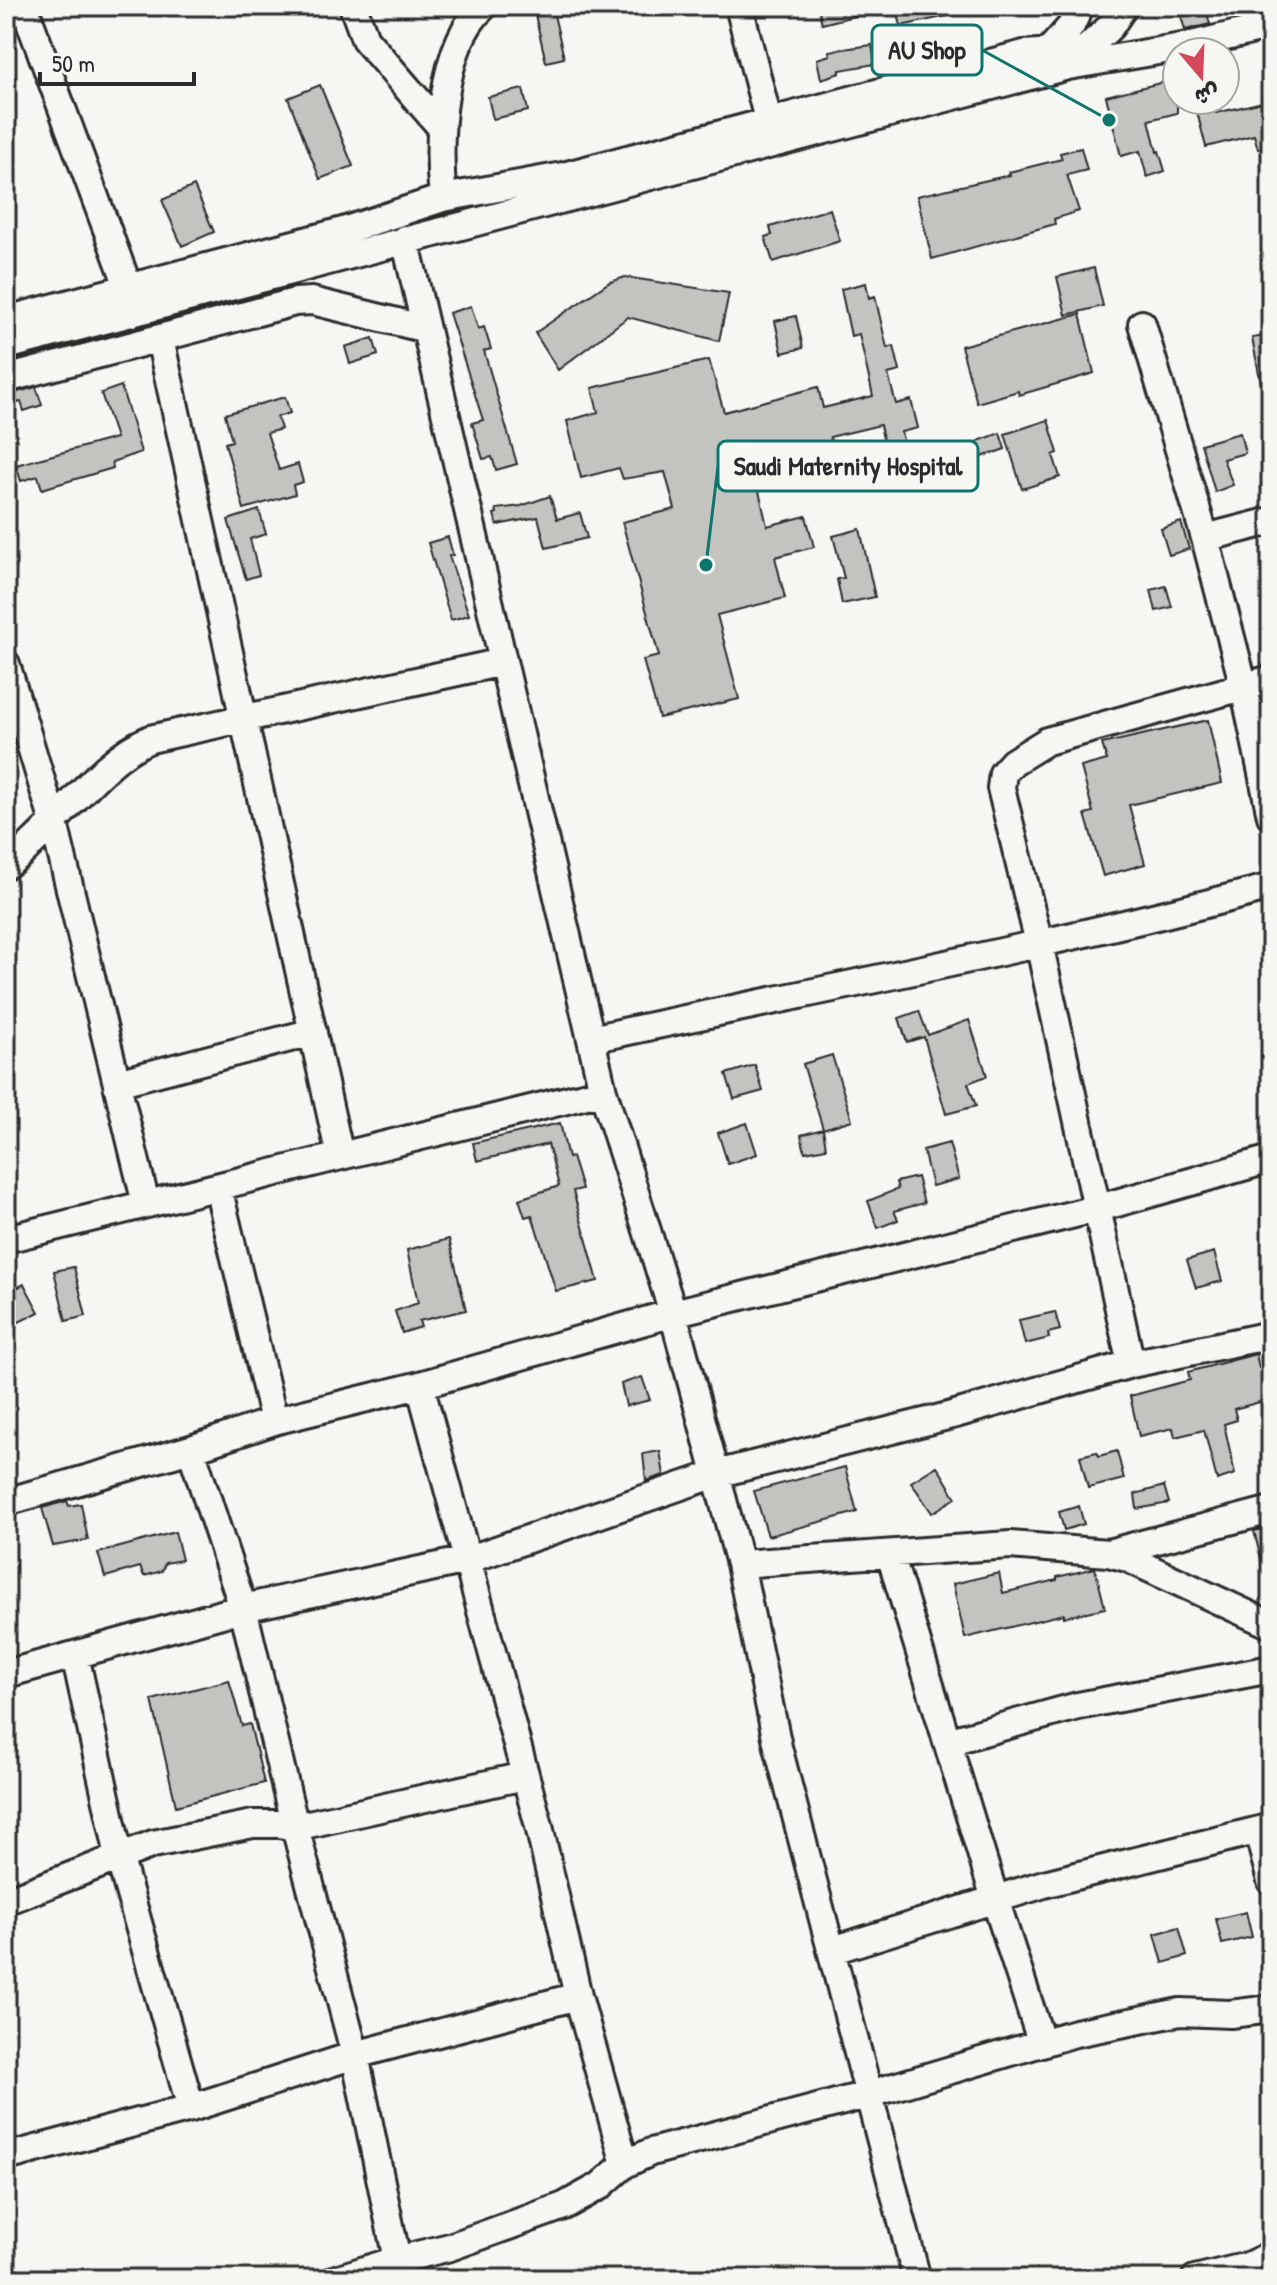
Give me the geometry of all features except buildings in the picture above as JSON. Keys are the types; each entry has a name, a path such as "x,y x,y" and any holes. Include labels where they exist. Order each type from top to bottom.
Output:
{"street":[{"path":"24,6 131,299"},
{"path":"353,6 365,39 440,126"},
{"path":"443,198 440,126 459,43 475,14 484,6"},
{"path":"739,6 768,120"},
{"path":"1066,56 1071,26 1080,6"},
{"path":"6,320 131,299 196,295 405,239 768,120 937,88 1029,77 1110,27 1124,6"},
{"path":"6,346 42,336 131,299 443,198 565,186 937,88 1024,54 1128,54 1188,46 1271,26"},
{"path":"405,239 603,1091 673,1313 740,1564 778,1747 917,2279"},
{"path":"196,295 207,325"},
{"path":"6,379 295,302 312,301 426,329"},
{"path":"1142,324 1205,538 1244,687 1271,816"},
{"path":"42,336 51,366"},
{"path":"160,339 340,1156"},
{"path":"1205,538 1271,521"},
{"path":"6,865 54,823 116,759 133,746 150,739 503,662"},
{"path":"6,664 54,823 146,1204"},
{"path":"1131,1364 1099,1208 1001,788 1003,773 1013,762 1047,741 1271,679"},
{"path":"591,1039 1169,914 1271,887"},
{"path":"117,1083 313,1032"},
{"path":"6,1239 603,1091"},
{"path":"6,1502 191,1449 274,1421 420,1385 673,1313 1099,1208 1271,1159"},
{"path":"218,1187 274,1421"},
{"path":"6,1674 243,1608 467,1560 716,1474 952,1415 1131,1364 1271,1335"},
{"path":"420,1385 539,1826 578,1996 625,2164"},
{"path":"191,1449 243,1608 295,1827 355,2055 397,2260"},
{"path":"1108,1553 1271,1510"},
{"path":"740,1564 1010,1545 1108,1553 1127,1558 1271,1625"},
{"path":"890,1554 1042,2044"},
{"path":"75,1655 119,1856 191,2108"},
{"path":"947,1742 1078,1706 1271,1669"},
{"path":"6,1901 153,1844 253,1824 295,1827 524,1776"},
{"path":"833,1950 1044,1884 1265,1829 1271,1881"},
{"path":"6,2157 191,2108 355,2055 578,1996"},
{"path":"336,2279 450,2247 564,2206 600,2186 625,2164 651,2152 870,2094 1075,2033 1180,2012 1230,2014 1271,2009"},
{"path":"1195,2279 1248,2266 1271,2255"}],"place":[{"name":"AU Shop","path":"1109,120"},
{"name":"Saudi Maternity Hospital","path":"706,565"}]}
